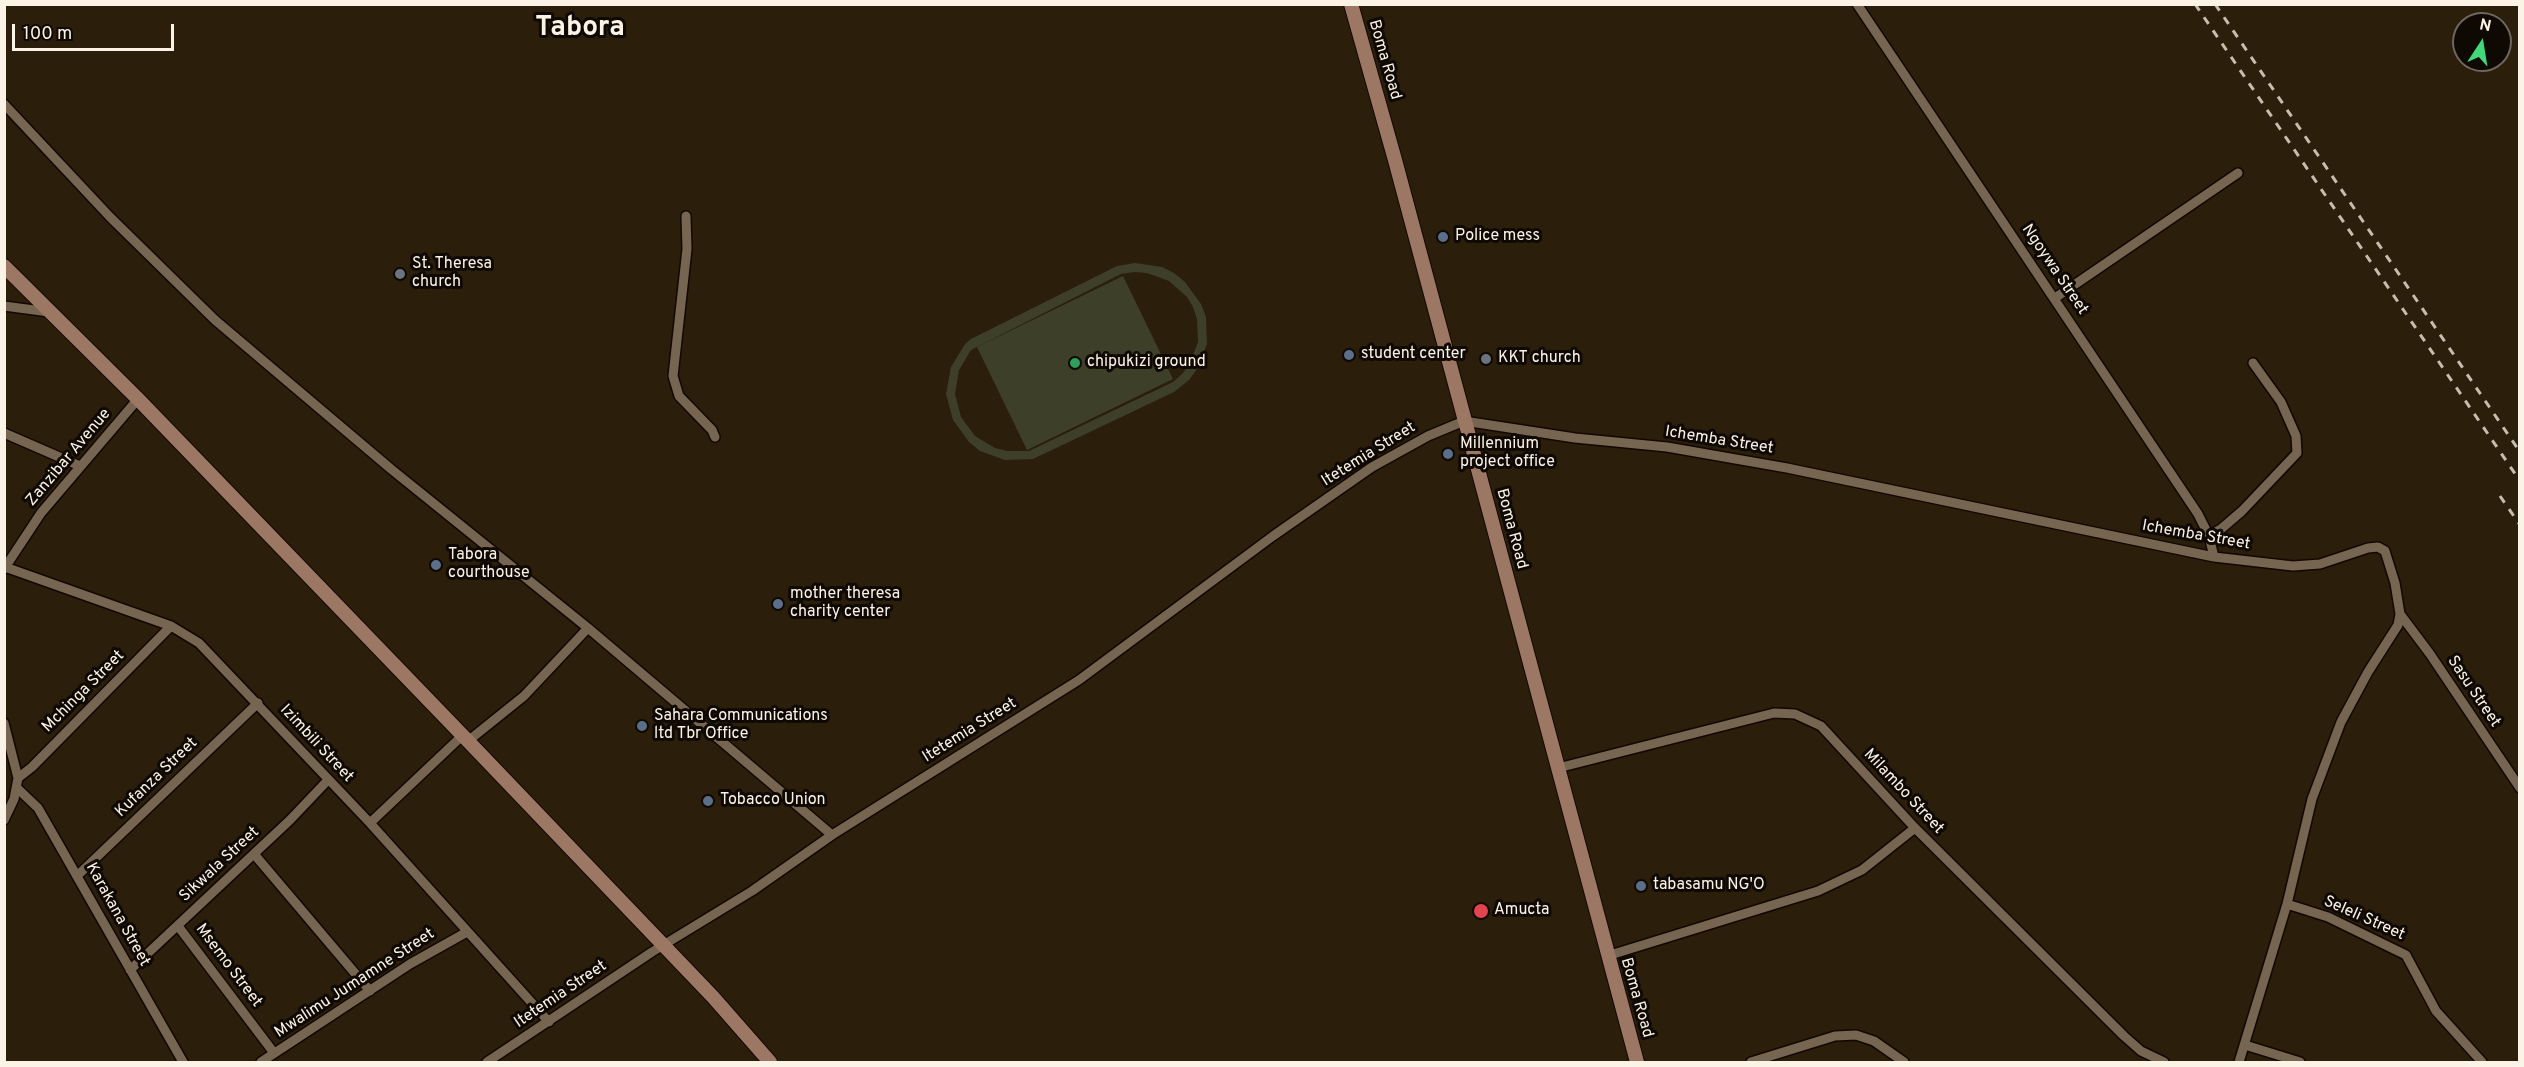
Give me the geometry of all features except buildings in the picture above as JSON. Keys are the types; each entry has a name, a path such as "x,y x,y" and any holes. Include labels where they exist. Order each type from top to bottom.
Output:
{"main road":[{"name":"Boma Road","path":"1351,4 1637,1062"},
{"path":"4,266 138,399 466,738 713,997 770,1062"}],"street":[{"name":"Ngoywa Street","path":"1857,4 2199,514 2209,536 2214,557"},
{"path":"4,104 110,217 215,320 391,469 588,628 832,835"},
{"path":"2055,298 2238,173"},
{"path":"686,216 687,249 674,376 679,396 712,430 715,437"},
{"path":"4,306 49,312"},
{"path":"2209,536 2221,530 2242,512 2297,453 2295,436 2281,402 2253,363"},
{"name":"Zanzibar Avenue","path":"5,568 41,513 138,399"},
{"name":"Ichemba Street","path":"1464,421 1575,438 1667,447 1787,468 2214,557 2293,566 2320,564 2378,547 2388,556 2400,614"},
{"name":"Itetemia Street","path":"487,1062 663,946 753,891 832,835 1078,680 1263,543 1372,467 1428,436 1464,421"},
{"path":"4,433 80,466"},
{"name":"Izimbili Street","path":"5,568 171,626 199,643 370,823 549,1022"},
{"path":"2239,1062 2287,904 2312,800 2341,722 2368,672 2390,640 2398,625 2400,614"},
{"name":"Sasu Street","path":"2400,614 2430,654 2520,788"},
{"name":"Mchinga Street","path":"18,778 171,626"},
{"path":"370,823 466,738 524,696 588,628"},
{"name":"Kufanza Street","path":"78,874 258,703"},
{"name":"Milambo Street","path":"1558,768 1774,713 1796,714 1821,726 1915,828 2124,1036 2141,1051 2164,1062"},
{"path":"4,723 18,778 4,820"},
{"name":"Sikwala Street","path":"130,969 254,854 328,780"},
{"name":"Karakana Street","path":"16,788 38,808 78,874 183,1062"},
{"path":"1607,956 1818,891 1862,870 1915,828"},
{"path":"254,854 370,991"},
{"name":"Seleli Street","path":"2287,904 2328,917 2406,955 2436,1011 2482,1062"},
{"name":"Msemo Street","path":"178,926 274,1053"},
{"name":"Mwalimu Jumamne Street","path":"261,1062 370,991 467,932"},
{"path":"1750,1062 1835,1036 1856,1035 1874,1041 1904,1062"},
{"path":"2245,1045 2300,1062"}],"green space":[{"path":"1135,263 1162,267 1185,282 1201,304 1206,317 1207,344 1197,369 1189,380 1174,392 1033,459 1005,460 980,451 969,442 953,420 946,394 951,367 965,344 1117,266","holes":["1147,273 1169,281 1187,297 1193,307 1197,319 1198,342 1189,365 1182,374 1173,382 1029,451 1007,451 995,448 975,436 961,417 955,394 959,370 971,350 1121,274"]},
{"name":"chipukizi ground","path":"1123,276 1173,379 1027,450 977,347"}],"railway":[{"path":"2195,4 2520,481"},
{"path":"2215,4 2520,452"},
{"path":"2500,496 2520,525"}],"place":[{"name":"Police mess","path":"1443,237"},
{"name":"St. Theresa church","path":"400,274"},
{"name":"student center","path":"1349,355"},
{"name":"KKT church","path":"1486,359"},
{"name":"chipukizi ground","path":"1075,363"},
{"name":"Millennium project office","path":"1448,454"},
{"name":"Tabora courthouse","path":"436,565"},
{"name":"mother theresa charity center","path":"778,604"},
{"name":"Sahara Communications ltd Tbr Office","path":"642,726"},
{"name":"Tobacco Union","path":"708,801"},
{"name":"tabasamu NG'O","path":"1641,886"},
{"name":"Amucta","path":"1481,911"}],"district":[{"name":"Tabora","path":"580,29"}]}
